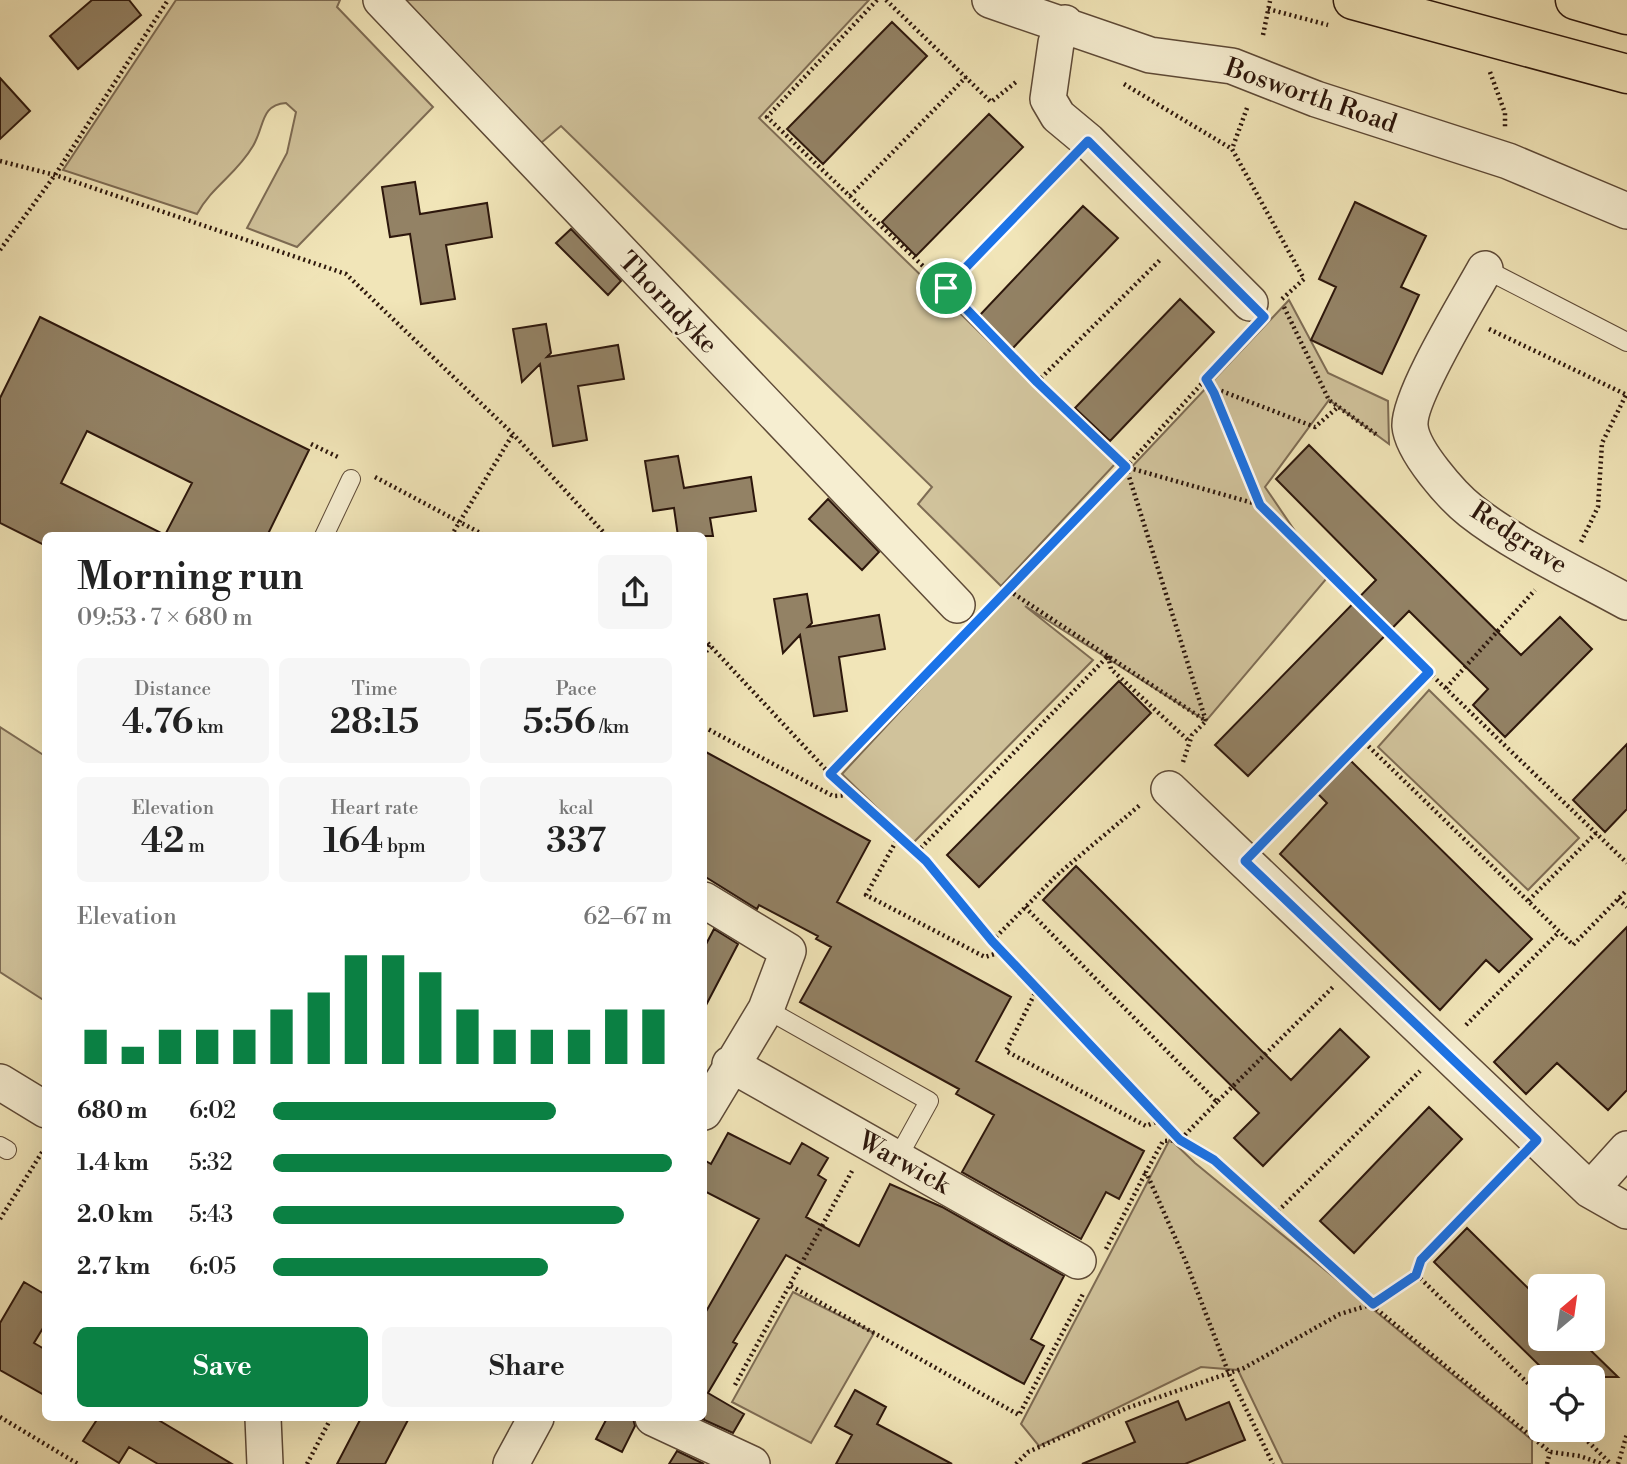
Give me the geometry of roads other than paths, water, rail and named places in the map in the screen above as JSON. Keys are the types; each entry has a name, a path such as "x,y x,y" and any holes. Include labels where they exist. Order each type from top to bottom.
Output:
{"highway":[{"path":"1353,0 1627,74"},
{"path":"1575,0 1627,15"}],"street":[{"name":"Thorndyke","path":"381,0 959,621"},
{"name":"Bosworth Road","path":"990,0 1065,23 1150,55 1232,66 1316,99 1508,161 1627,211"},
{"path":"1065,23 1053,57 1048,99 1058,116 1088,141 1250,303"},
{"name":"Redgrave","path":"1485,269 1418,396 1410,425 1417,450 1470,510 1562,567 1627,602"},
{"path":"1167,786 1590,1190 1627,1210"},
{"path":"707,902 788,951 765,1009 707,1106"},
{"name":"Warwick","path":"730,1064 1088,1270"},
{"path":"0,1082 42,1108"},
{"path":"1590,1190 1627,1149"},
{"path":"263,1421 265,1464"},
{"path":"511,1464 534,1421"},
{"path":"659,1421 752,1464"}],"lane":[{"path":"1485,269 1627,342"},
{"path":"326,532 360,476"},
{"path":"765,1009 929,1101 897,1158"}]}
